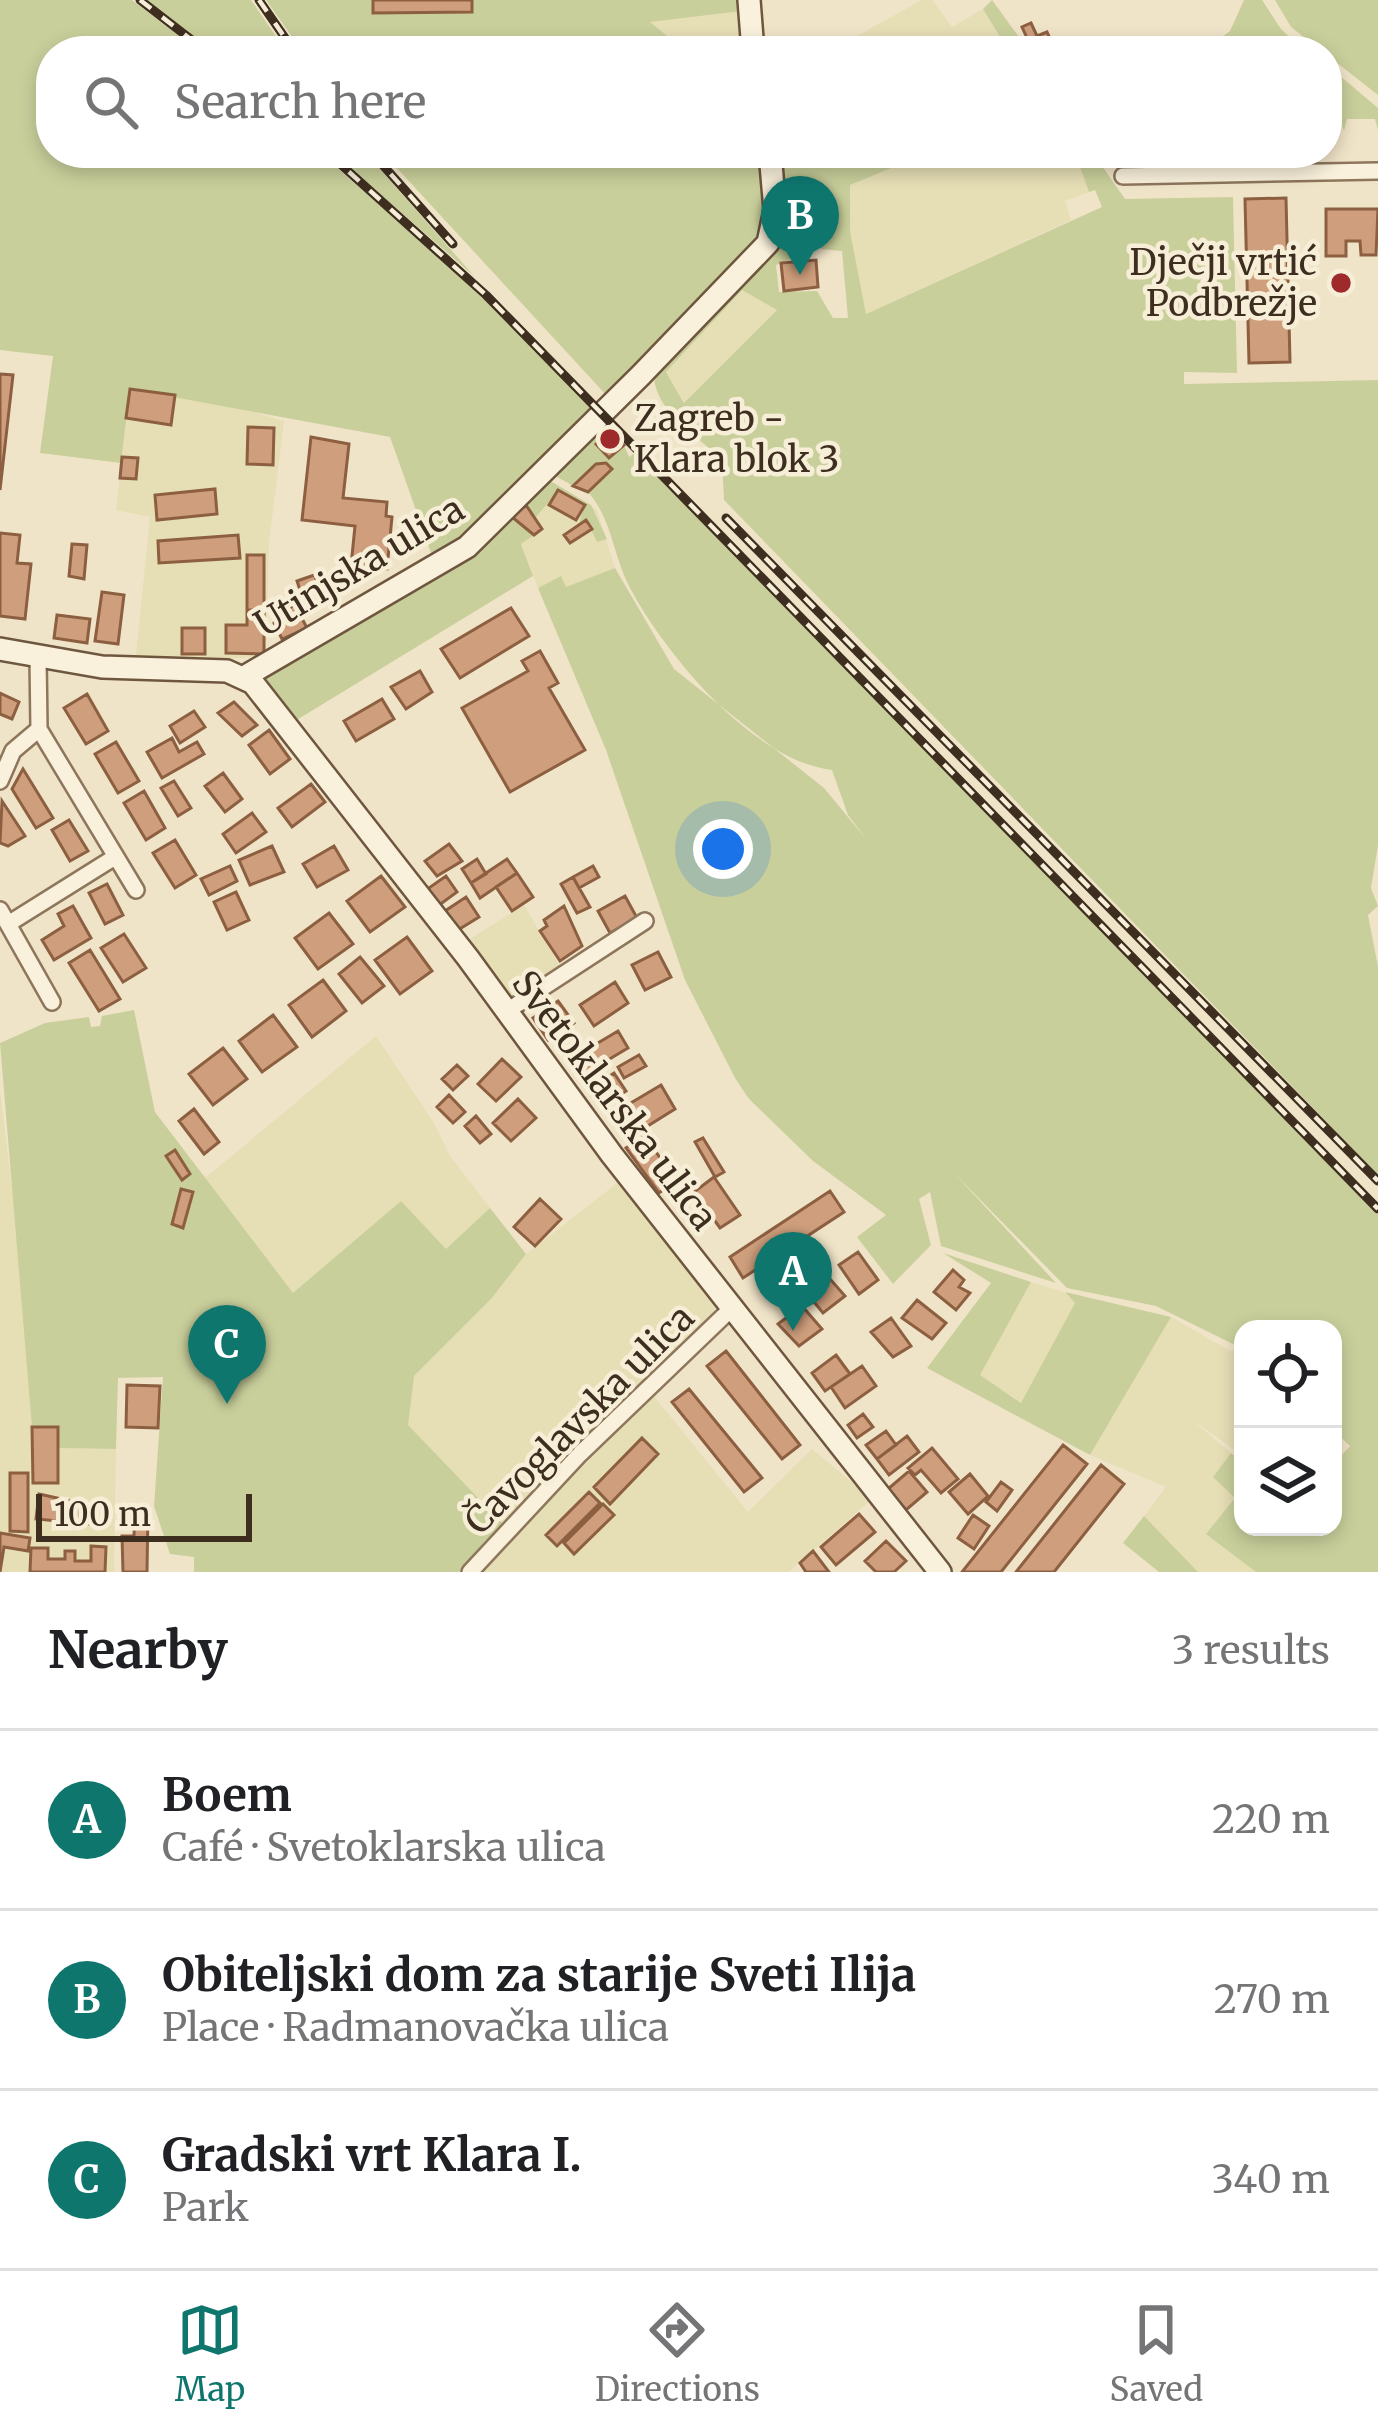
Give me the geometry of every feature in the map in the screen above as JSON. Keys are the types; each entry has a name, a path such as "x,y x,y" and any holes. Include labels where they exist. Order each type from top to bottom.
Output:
{"street":[{"path":"749,0 752,36"},
{"name":"Utinjska ulica","path":"0,649 142,670 219,670 244,677 467,547 768,244 776,210 772,168"},
{"path":"1123,176 1378,171"},
{"path":"38,657 39,729 136,890"},
{"name":"Svetoklarska ulica","path":"244,677 507,1011 931,1569"},
{"path":"0,781 13,751 39,729"},
{"path":"52,1001 4,917 115,857"},
{"path":"507,1011 645,921"},
{"name":"Čavoglavska ulica","path":"470,1572 580,1454 732,1308"}],"shaded area":[{"path":"922,0 932,0 952,27 983,9 999,36 857,36"},
{"path":"742,11 744,36 666,36 649,22"},
{"path":"891,168 1080,168 1089,192 1065,201 1071,220 866,314 850,231 850,185"},
{"path":"742,289 778,309 685,403 666,372"},
{"path":"130,389 218,402 284,421 269,543 266,656 135,665 150,517 116,510"},
{"path":"542,476 597,510 615,568 566,588 560,577 538,588 510,514"},
{"path":"524,905 563,972 510,1003 464,943"},
{"path":"376,1036 434,1123 450,1156 490,1208 446,1250 401,1201 293,1294 205,1178"},
{"path":"0,1090 28,1323 32,1426 58,1427 58,1448 116,1449 114,1572 0,1572"},
{"path":"620,1181 716,1302 714,1315 506,1527 407,1425 414,1376 491,1299 526,1254"},
{"path":"1031,1282 1064,1292 1075,1303 1022,1403 979,1375"},
{"path":"1171,1317 1234,1350 1234,1450 1191,1419 1231,1453 1214,1477 1234,1497 1237,1555 1256,1572 1198,1572 1144,1516 1166,1487 1090,1455"},
{"path":"653,1395 748,1512 812,1449 872,1499 789,1572 477,1572"}],"green space":[{"path":"0,0 132,0 179,36 36,36 36,168 337,168 465,280 594,410 495,512 434,561 390,437 130,389 121,463 40,453 53,356 0,350"},
{"path":"147,0 251,0 276,36 193,36"},
{"path":"266,0 373,0 374,13 471,12 472,0 742,0 742,11 650,22 667,36 291,36"},
{"path":"992,0 1018,36 999,36 983,9"},
{"path":"1244,0 1262,0 1288,36 1223,36"},
{"path":"1275,0 1378,0 1378,95 1342,67 1342,36 1303,36 1291,27"},
{"path":"1342,78 1378,108 1378,130 1375,119 1347,119 1344,131"},
{"path":"350,168 379,168 474,276"},
{"path":"397,168 761,168 763,219 752,253 608,397"},
{"path":"778,168 891,168 850,185 850,231 866,314 1102,207 1095,190 1089,192 1080,168 1103,168 1125,199 1233,197 1237,373 1184,372 1184,384 1378,380 1378,845 1371,888 1378,906 1368,915 1378,967 1378,1175 724,500 722,459 662,401 654,376 778,234 807,252 776,265 779,292 817,291 833,318 848,318 842,251 821,249 811,227 784,202","holes":["742,290 777,310 684,403 666,372"]},
{"path":"593,436 609,458 624,445 629,457 636,452 1378,1215 1378,1572 1256,1572 1206,1534 1234,1499 1234,1536 1342,1536 1342,1455 1350,1446 1342,1438 1342,1320 1234,1320 1234,1345 1156,1306 1067,1288 953,1172 1056,1283 941,1246 930,1192 919,1199 931,1245 893,1284 857,1237 886,1215 813,1161 749,1099 685,980 606,750 538,588 561,576 566,587 615,568 674,669 722,707 664,642 629,586 602,514 588,492 611,469 595,465 573,486 547,471","holes":["773,747 832,770 848,815 866,839 824,788"]},
{"path":"542,476 591,505 607,539 597,542 587,521 579,525 584,505 559,490 536,517 525,505 513,517 534,535 521,544 533,576 295,721 264,681 266,673 407,590"},
{"path":"134,1010 155,1112 293,1293 401,1201 446,1249 490,1208 526,1254 491,1299 414,1376 408,1425 506,1527 459,1572 194,1572 194,1557 170,1554 154,1506 163,1377 118,1378 116,1449 58,1448 57,1427 32,1427 0,1043 45,1023 89,1017 91,1027 100,1026 102,1016"},
{"path":"943,1253 1031,1282 980,1375 1021,1403 1075,1303 1065,1292 1171,1317 1090,1455 927,1368 991,1283"},
{"path":"1231,1453 1234,1456 1234,1497 1213,1477"},
{"path":"1144,1516 1198,1572 1159,1572 1123,1543"}],"building":[{"path":"373,0 472,0 472,12 373,13"},
{"path":"1031,23 1037,36 1026,36 1022,27"},
{"path":"1286,198 1290,362 1249,363 1245,199"},
{"path":"1326,209 1378,209 1376,255 1361,255 1360,241 1346,241 1346,256 1326,256"},
{"path":"816,260 818,287 784,291 781,263"},
{"path":"0,374 13,375 0,490"},
{"path":"130,389 175,395 171,425 126,418"},
{"name":"Zagreb - Klara blok 3","path":"604,422 624,445 609,458 596,444 606,435 598,427"},
{"path":"248,427 274,428 273,465 247,464"},
{"path":"311,437 349,444 343,498 387,502 386,516 392,517 387,569 351,566 355,526 302,520"},
{"path":"122,457 138,458 136,479 120,478"},
{"path":"606,463 612,469 588,492 573,486 596,464"},
{"path":"215,489 217,514 157,520 155,495"},
{"path":"558,490 585,505 576,520 549,505"},
{"path":"526,505 542,529 534,535 512,517"},
{"path":"586,520 592,529 570,543 564,535"},
{"path":"0,533 20,535 17,563 31,564 25,619 0,616"},
{"path":"238,535 240,558 159,563 158,541"},
{"path":"72,544 87,545 84,579 69,576"},
{"path":"247,555 264,555 264,610 247,610"},
{"path":"314,575 329,603 307,611 297,581"},
{"path":"102,592 124,595 118,644 95,641"},
{"path":"295,605 307,628 282,639 274,623 277,615"},
{"path":"511,608 529,636 460,678 441,649"},
{"path":"247,610 264,610 264,654 226,653 226,625 247,625"},
{"path":"57,615 90,619 87,643 54,638"},
{"path":"182,628 205,628 205,654 182,654"},
{"path":"540,651 558,683 549,688 585,750 510,792 462,708 528,671 522,661"},
{"path":"420,671 432,692 406,709 391,687"},
{"path":"0,693 19,702 12,719 0,714"},
{"path":"87,694 108,731 86,744 64,708"},
{"path":"382,699 394,719 356,741 344,721"},
{"path":"234,702 257,725 242,736 218,713"},
{"path":"194,711 205,727 180,743 170,726"},
{"path":"269,730 290,759 270,774 249,745"},
{"path":"172,738 179,752 197,742 204,754 162,778 147,752"},
{"path":"116,742 139,781 118,793 95,754"},
{"path":"23,769 53,818 36,828 12,789"},
{"path":"223,773 242,799 225,812 205,786"},
{"path":"174,781 191,808 178,816 161,788"},
{"path":"311,784 325,802 292,827 278,808"},
{"path":"144,791 165,828 146,840 124,803"},
{"path":"2,801 25,836 8,846 0,843"},
{"path":"252,813 266,832 236,853 223,834"},
{"path":"69,820 88,851 70,861 52,830"},
{"path":"175,840 196,875 175,888 153,853"},
{"path":"449,844 462,861 437,876 425,861"},
{"path":"272,846 284,872 250,885 239,860"},
{"path":"334,846 348,870 317,887 303,864"},
{"path":"477,859 486,874 471,883 462,869"},
{"path":"507,859 517,873 480,898 471,883"},
{"path":"230,866 237,881 209,895 201,879"},
{"path":"593,866 599,877 579,888 573,877"},
{"path":"517,873 533,897 512,911 496,887"},
{"path":"381,876 405,907 370,932 347,901"},
{"path":"446,876 457,892 438,906 426,890"},
{"path":"573,877 590,907 577,913 561,884"},
{"path":"107,884 123,915 105,924 89,893"},
{"path":"236,892 249,920 227,930 214,902"},
{"path":"625,896 637,918 610,933 598,911"},
{"path":"466,897 479,917 458,930 445,911"},
{"path":"73,906 91,938 54,960 42,940 64,926 58,914"},
{"path":"564,906 582,946 560,961 540,931 547,926 544,920"},
{"path":"329,913 353,944 318,969 295,938"},
{"path":"124,934 146,968 123,982 101,948"},
{"path":"407,937 432,971 400,994 375,960"},
{"path":"90,950 120,999 99,1011 69,963"},
{"path":"658,952 671,977 645,990 632,965"},
{"path":"360,957 384,986 362,1003 339,974"},
{"path":"323,980 346,1011 312,1037 289,1005"},
{"path":"615,982 628,1003 594,1026 580,1005"},
{"path":"558,1001 574,1023 548,1040 533,1018"},
{"path":"273,1015 297,1047 262,1072 239,1041"},
{"path":"618,1031 628,1048 586,1073 576,1056"},
{"path":"223,1048 247,1079 213,1105 189,1074"},
{"path":"639,1055 646,1066 624,1078 618,1067"},
{"path":"502,1059 521,1077 496,1101 478,1084"},
{"path":"457,1065 468,1076 453,1090 442,1079"},
{"path":"614,1073 626,1091 601,1107 588,1090"},
{"path":"661,1085 675,1109 635,1134 619,1110"},
{"path":"449,1095 465,1112 453,1123 437,1107"},
{"path":"518,1099 536,1118 511,1141 493,1123"},
{"path":"194,1109 219,1142 204,1154 179,1121"},
{"path":"476,1116 491,1134 480,1143 465,1126"},
{"path":"645,1136 676,1181 659,1193 626,1148"},
{"path":"703,1138 724,1172 715,1177 695,1142"},
{"path":"175,1150 190,1174 182,1180 166,1156"},
{"path":"714,1177 740,1215 720,1228 694,1192"},
{"path":"181,1189 193,1192 183,1228 172,1224"},
{"path":"830,1191 844,1212 743,1278 730,1257"},
{"path":"540,1199 561,1219 535,1246 514,1227"},
{"path":"858,1252 878,1280 859,1294 839,1265"},
{"path":"953,1270 964,1280 959,1287 970,1293 956,1310 934,1292"},
{"path":"823,1271 845,1296 823,1313 801,1286"},
{"path":"797,1282 807,1293 792,1306 782,1294"},
{"path":"917,1300 946,1323 932,1339 902,1318"},
{"path":"802,1306 822,1329 799,1346 778,1324"},
{"path":"891,1318 911,1346 893,1357 871,1332"},
{"path":"726,1351 800,1445 782,1459 707,1366"},
{"path":"836,1355 850,1374 825,1391 812,1373"},
{"path":"862,1366 876,1386 845,1408 831,1387"},
{"path":"127,1385 160,1386 158,1428 126,1427"},
{"path":"689,1389 762,1478 744,1492 672,1402"},
{"path":"863,1414 873,1427 857,1438 848,1425"},
{"path":"32,1427 58,1427 58,1483 33,1483"},
{"path":"886,1431 896,1445 877,1459 866,1445"},
{"path":"907,1436 919,1452 889,1475 877,1459"},
{"path":"642,1438 658,1454 610,1504 594,1487"},
{"path":"1063,1445 1087,1464 1001,1572 962,1572"},
{"path":"932,1448 958,1479 941,1493 921,1470 915,1475 908,1468"},
{"path":"1101,1465 1124,1484 1054,1572 1016,1572"},
{"path":"909,1471 927,1492 906,1510 888,1489"},
{"path":"10,1473 28,1473 28,1532 10,1531"},
{"path":"970,1474 988,1496 968,1514 949,1492"},
{"path":"1001,1482 1012,1490 997,1511 986,1502"},
{"path":"589,1492 600,1503 557,1546 546,1535"},
{"path":"39,1494 93,1506 91,1524 36,1519"},
{"path":"603,1504 614,1515 574,1554 564,1543"},
{"path":"135,1510 148,1511 147,1572 123,1572 122,1536 134,1536"},
{"path":"859,1514 875,1532 836,1565 821,1547"},
{"path":"973,1515 989,1526 974,1549 958,1538"},
{"path":"0,1533 30,1538 28,1551 4,1547 0,1572"},
{"path":"886,1541 906,1561 894,1572 876,1572 865,1561"},
{"path":"91,1546 106,1547 105,1572 30,1572 31,1548 48,1548 48,1559 65,1559 65,1551 75,1551 75,1561 91,1561"},
{"path":"813,1551 829,1572 806,1572 800,1563"}],"railway":[{"path":"140,0 187,36"},
{"path":"259,0 284,36"},
{"path":"345,168 486,295 1378,1209"},
{"path":"385,168 453,244"},
{"path":"726,518 1378,1181"}],"place":[{"name":"Obiteljski dom za starije Sveti Ilija","path":"800,275"},
{"name":"Dječji vrtić Podbrežje","path":"1341,283"},
{"name":"Zagreb - Klara blok 3","path":"610,439"},
{"name":"Boem","path":"793,1331"},
{"name":"Gradski vrt Klara I.","path":"227,1404"}]}
